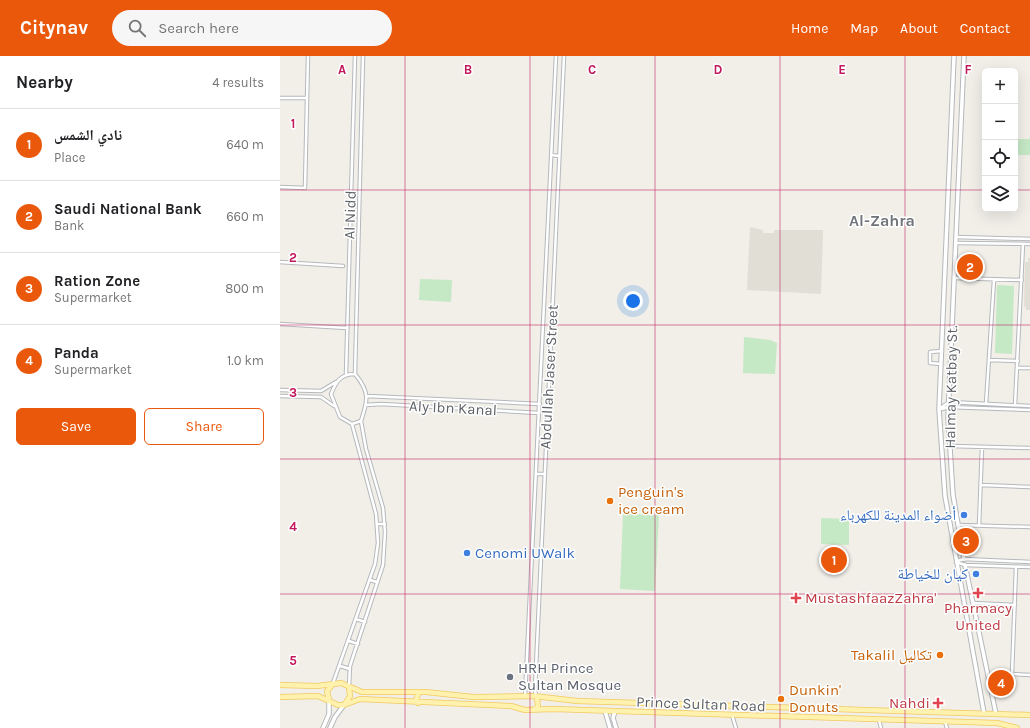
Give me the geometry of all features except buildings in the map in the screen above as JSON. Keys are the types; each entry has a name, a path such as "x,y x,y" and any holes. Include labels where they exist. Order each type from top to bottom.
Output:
{"main road":[{"name":"Prince Sultan Road","path":"280,686 332,685 340,683 349,688 362,692 426,692 472,697 525,697 577,701 1030,715"},
{"path":"329,700 328,691 332,685"},
{"path":"280,697 318,696 329,700 334,704 344,705 350,696 349,688"},
{"path":"418,703 417,695 419,692"},
{"path":"424,703 427,700 426,692"},
{"path":"533,710 538,706 537,698"},
{"name":"Prince Sultan Road","path":"344,705 360,699 504,706 533,710 605,710 997,723 1017,728"},
{"path":"824,708 824,718"}],"street":[{"path":"280,187 305,188 308,56"},
{"name":"Al Nidd","path":"346,374 355,56"},
{"path":"349,688 350,669 383,565 385,524 383,508 367,453 362,421 367,396 363,384 355,374 363,56"},
{"name":"Abdullah Jaser Street","path":"525,697 527,689 556,56"},
{"name":"Abdullah Jaser Street","path":"537,698 535,689 564,56"},
{"name":"Halmay Katbay St.","path":"954,56 939,409 945,496 955,562 984,714"},
{"name":"Halmay Katbay St.","path":"963,56 948,407 953,494 964,559 996,714"},
{"path":"280,98 307,98"},
{"path":"551,155 559,156"},
{"path":"956,237 1030,239"},
{"path":"955,243 1030,244"},
{"path":"1016,405 1024,244"},
{"path":"280,262 343,266"},
{"path":"954,278 1022,280"},
{"path":"986,404 994,280"},
{"path":"280,324 347,328"},
{"path":"942,351 930,352 930,364 942,364"},
{"path":"989,360 1018,361"},
{"path":"1017,368 1030,368"},
{"path":"280,390 321,391 346,374 355,374"},
{"path":"332,685 370,580 375,564 377,548 376,514 352,424 340,417 334,406 331,394 336,381"},
{"path":"280,396 321,397 334,406"},
{"path":"367,396 540,404"},
{"path":"939,409 949,402 1030,406"},
{"name":"Aly Ibn Kanal","path":"366,406 381,404 539,413"},
{"path":"939,409 948,407 1030,410"},
{"path":"352,424 362,421"},
{"path":"950,446 1030,448"},
{"path":"979,526 982,447"},
{"path":"360,455 367,453"},
{"path":"536,474 545,474"},
{"path":"980,485 1030,487"},
{"path":"371,492 378,490"},
{"path":"377,524 385,524"},
{"path":"958,525 1030,527"},
{"path":"377,548 384,548"},
{"path":"955,562 964,559 1030,562"},
{"path":"955,562 965,564 1030,567"},
{"path":"1016,567 1012,674 1030,675"},
{"path":"370,580 377,582"},
{"path":"973,603 1015,605"},
{"path":"356,619 365,622"},
{"path":"349,641 358,644"},
{"path":"340,666 350,669"},
{"path":"323,728 329,714 329,700"},
{"path":"330,728 334,717 344,705"},
{"path":"605,710 610,728"},
{"path":"615,711 613,718 616,728"},
{"path":"732,714 736,728"},
{"path":"879,720 881,728"},
{"path":"945,722 947,728"}],"shaded area":[{"path":"750,227 763,230 763,233 774,233 774,230 823,230 821,294 747,290"},
{"path":"1028,258 1030,258 1030,310 1026,310 1026,307 1024,306 1025,262 1028,262"}],"green space":[{"path":"1018,139 1030,139 1030,155 1018,155"},
{"path":"420,279 452,280 451,302 419,300"},
{"path":"997,285 1014,286 1012,354 995,353"},
{"path":"744,337 770,340 777,343 775,374 743,373"},
{"path":"623,514 659,515 655,591 620,589"},
{"path":"821,518 847,519 849,521 849,545 821,544"}],"place":[{"name":"Saudi National Bank","path":"970,267"},
{"name":"Penguin's ice cream","path":"610,501"},
{"name":"أضواء المدينة للكهرباء","path":"964,515"},
{"name":"Ration Zone","path":"966,541"},
{"name":"Cenomi UWalk","path":"467,553"},
{"name":"نادي الشمس","path":"834,560"},
{"name":"كيان للخياطة","path":"976,574"},
{"name":"Pharmacy United","path":"978,593"},
{"name":"MustashfaazZahra'","path":"796,598"},
{"name":"Takalil تكاليل","path":"940,655"},
{"name":"HRH Prince Sultan Mosque","path":"510,677"},
{"name":"Panda","path":"1001,683"},
{"name":"Dunkin' Donuts","path":"781,699"},
{"name":"Nahdi","path":"938,703"}],"district":[{"name":"Al-Zahra","path":"882,220"}]}
